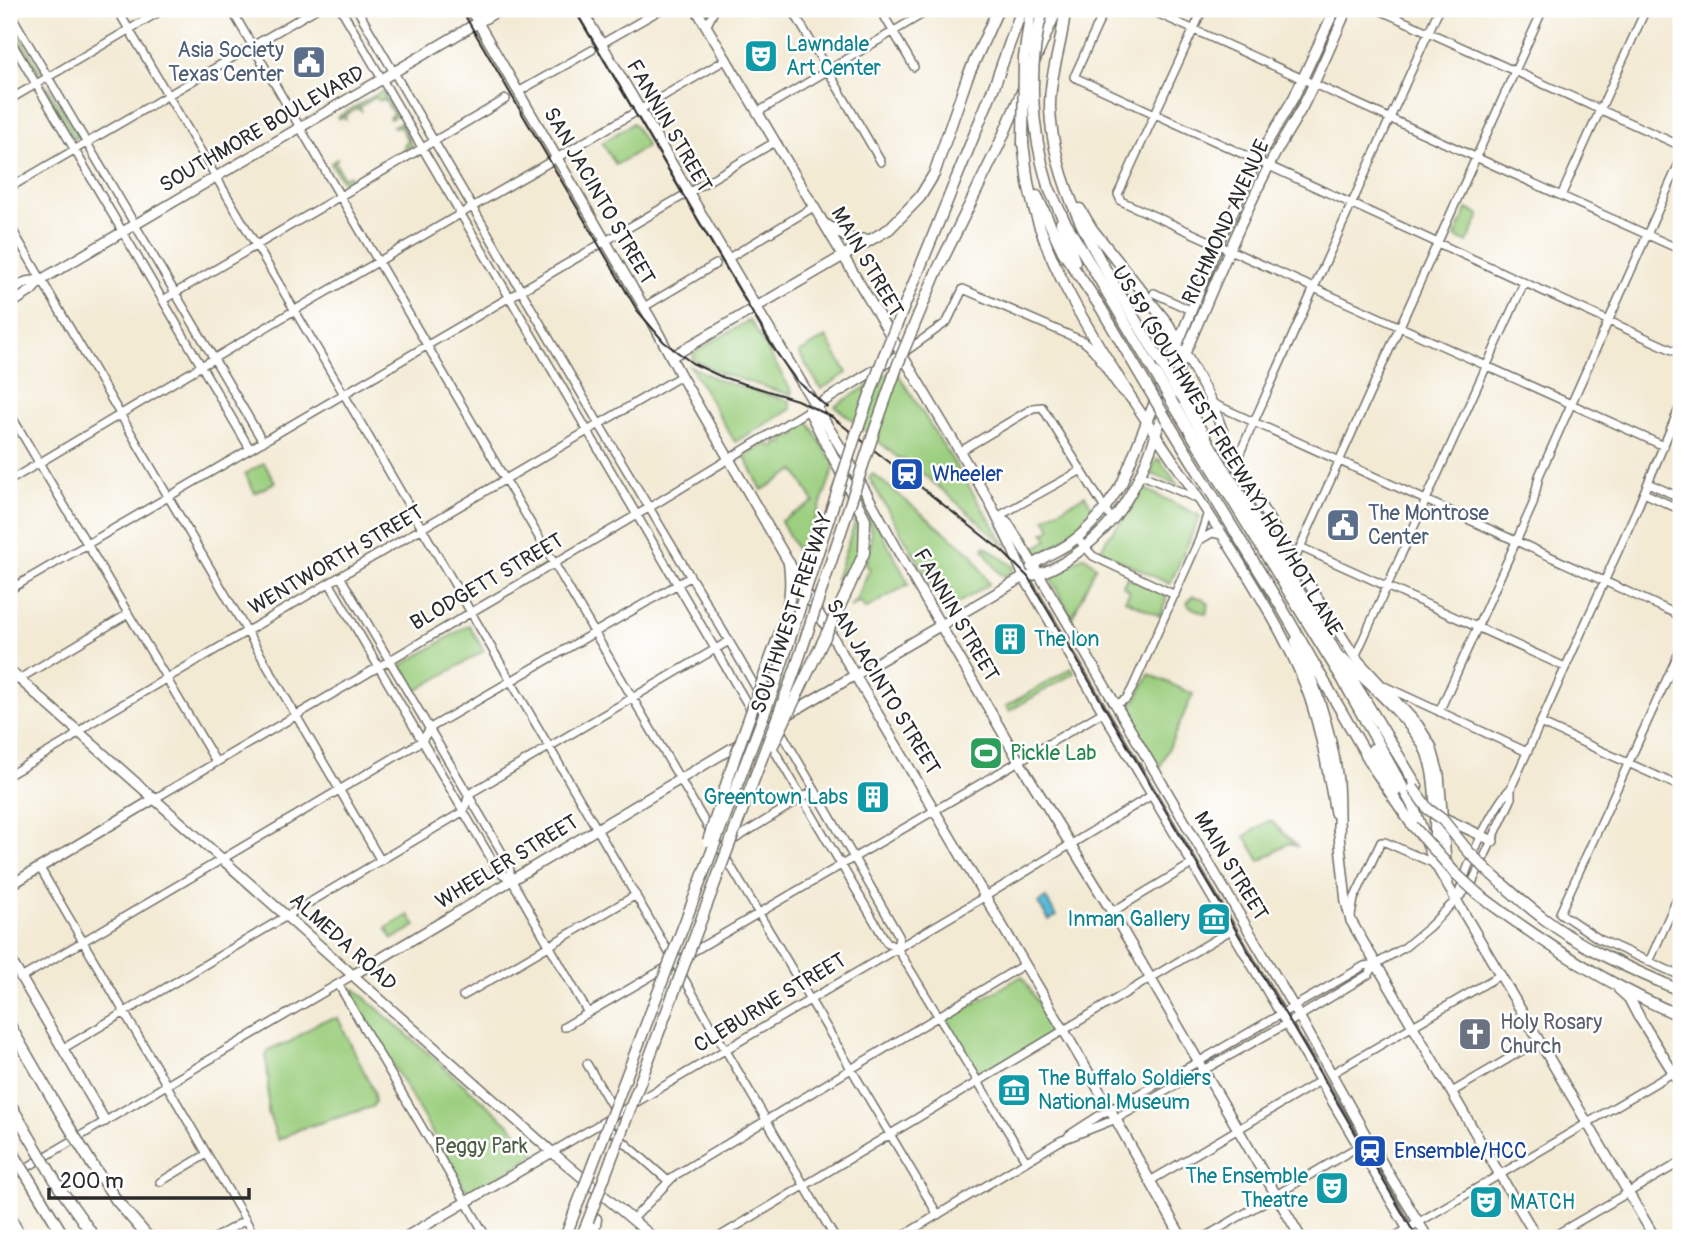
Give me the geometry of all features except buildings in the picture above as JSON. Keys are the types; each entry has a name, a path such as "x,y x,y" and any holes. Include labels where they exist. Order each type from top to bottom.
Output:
{"highway":[{"path":"844,256 874,240 904,216 920,197 934,174 967,78 998,9"},
{"name":"SOUTHWEST FREEWAY","path":"564,1238 774,688 883,358 995,84 1022,9"},
{"path":"1031,9 1024,58 1023,144 1032,191 1043,232 1073,301 1131,398"},
{"name":"US 59 (SOUTHWEST FREEWAY) HOV/HOT LANE","path":"1043,9 1034,56 1033,97 1041,161 1048,186 1064,220 1175,407 1343,680 1353,688 1428,809 1442,818 1489,872 1544,919 1576,940 1606,958 1681,991"},
{"name":"SOUTHWEST FREEWAY","path":"582,1238 592,1220 603,1182 795,670 893,377 936,273 999,145 1057,9"},
{"path":"1065,9 1052,69 1050,108 1055,150 1081,224 1179,394 1415,787"},
{"path":"1048,186 1082,281"},
{"path":"1066,186 1092,229 1168,324 1178,341"},
{"path":"1032,191 1082,281 1101,308 1413,826 1446,864 1478,894 1531,932 1611,981 1681,1016"},
{"path":"826,225 851,239 874,240"},
{"path":"739,819 864,553 865,519 813,408"},
{"path":"1250,529 1333,675 1390,790"},
{"path":"679,931 735,757 790,601 792,585 789,563"},
{"path":"1283,608 1318,696 1329,734 1337,779 1339,832"},
{"path":"1336,653 1412,728 1424,747 1432,773 1435,864"},
{"path":"1343,680 1413,806 1435,864"},
{"path":"1611,981 1629,999 1639,1017"},
{"path":"9,1024 93,1166 117,1201 149,1238"},
{"path":"9,1102 59,1188 95,1238"},
{"path":"9,1146 67,1238"},
{"path":"592,1220 593,1238"}],"main road":[{"name":"SAN JACINTO STREET","path":"470,9 789,563 1116,1119 1182,1238"},
{"name":"SOUTHMORE BOULEVARD","path":"9,305 31,291 41,280 501,9"},
{"name":"FANNIN STREET","path":"581,9 807,391 813,408 1019,761 1112,912 1301,1238"},
{"name":"MAIN STREET","path":"699,9 998,517 1024,577 1413,1238"},
{"name":"RICHMOND AVENUE","path":"1024,577 1033,564 1077,538 1104,510 1122,484 1218,244 1256,160 1303,78 1335,9"},
{"name":"RICHMOND AVENUE","path":"1024,577 1039,575 1084,547 1124,505 1140,474 1185,353 1230,250 1268,166 1314,82 1347,9"},
{"path":"671,357 844,256"},
{"name":"SOUTHMORE BOULEVARD","path":"9,292 26,282 41,280"},
{"path":"1178,341 1212,403 1235,464 1355,657 1419,725 1432,746 1439,774 1448,886"},
{"name":"BLODGETT STREET","path":"813,408 901,354"},
{"path":"1131,398 1202,501 1265,605 1297,666 1310,698 1324,753 1339,832 1346,902 1351,921 1502,1174 1537,1238"},
{"name":"MAIN STREET","path":"998,517 1007,522 1033,564 1299,1016 1368,1141 1429,1238"},
{"name":"WHEELER STREET","path":"353,975 1024,577"},
{"name":"ALMEDA ROAD","path":"9,670 552,1152 654,1238"},
{"name":"BLODGETT STREET","path":"9,886 154,799"},
{"path":"1442,818 1493,841"},
{"path":"1435,864 1655,1238"},
{"path":"9,957 105,1121"},
{"path":"1639,1017 1678,1070 1681,1085"},
{"name":"CLEBURNE STREET","path":"404,1238 552,1152"}],"street":[{"path":"13,9 9,11 47,77 263,442"},
{"path":"117,9 835,1238"},
{"path":"9,100 164,9"},
{"path":"231,9 720,848 938,1215"},
{"path":"9,188 316,9"},
{"path":"341,9 887,943 897,948 1026,1161"},
{"path":"357,9 776,722 899,936 897,948"},
{"path":"601,44 662,9"},
{"path":"708,24 715,9"},
{"path":"792,9 881,162"},
{"path":"880,9 914,67"},
{"path":"758,112 931,9"},
{"path":"1105,9 1074,77 1681,354"},
{"path":"1148,9 1681,250"},
{"path":"1203,9 1120,190 1119,198 1486,368 1664,446"},
{"path":"1377,9 1681,146"},
{"path":"1235,464 1439,9"},
{"path":"1295,559 1543,9"},
{"path":"1561,196 1646,9"},
{"path":"9,38 250,449"},
{"path":"518,92 592,50"},
{"path":"9,481 295,310 727,59"},
{"path":"163,300 506,99"},
{"path":"9,590 605,241 778,145"},
{"path":"1439,712 1533,504 1539,476 1681,159"},
{"path":"727,259 815,206"},
{"path":"9,224 381,861"},
{"path":"644,307 716,264"},
{"path":"1355,657 1524,283"},
{"name":"BLODGETT STREET","path":"901,354 947,322 963,289 1083,341 1095,352 1117,387 1131,398"},
{"path":"1154,293 1190,310"},
{"name":"WENTWORTH STREET","path":"9,775 89,724 681,376"},
{"path":"1212,403 1681,615"},
{"path":"1457,899 1462,881 1483,836 1503,796 1511,788 1644,493 1681,404"},
{"path":"960,452 1033,408 1042,407 1112,520"},
{"name":"BLODGETT STREET","path":"154,799 813,408"},
{"path":"9,412 216,762"},
{"path":"998,517 1080,471"},
{"path":"1140,474 1202,501"},
{"path":"1648,483 1681,498"},
{"path":"1644,493 1681,510"},
{"path":"1115,705 1126,699 1132,689 1199,540 1208,512"},
{"path":"1199,540 1212,533 1223,535"},
{"path":"1077,538 1093,556 1175,595"},
{"path":"1300,547 1565,667"},
{"path":"21,978 422,741 430,728 690,576"},
{"path":"341,578 469,794 509,865 511,879 589,1013"},
{"path":"330,584 499,872 511,879"},
{"path":"19,679 128,614"},
{"path":"64,1048 464,811 469,794 729,641"},
{"path":"1681,648 1560,913 1599,939 1681,976"},
{"path":"1380,684 1527,752"},
{"path":"564,1027 1103,712"},
{"path":"1540,723 1681,787"},
{"path":"1065,1138 1110,1109 1286,1024 1369,974 1376,964 1405,947 1471,885 1511,800 1511,788"},
{"path":"720,848 815,790"},
{"name":"CLEBURNE STREET","path":"552,1152 1152,795"},
{"path":"1351,921 1350,911 1354,899 1381,842 1435,864"},
{"path":"1112,912 1192,864"},
{"path":"40,868 257,1238"},
{"path":"1649,962 1681,890"},
{"path":"463,996 636,895"},
{"path":"717,1238 1231,930"},
{"path":"633,1219 667,1180 1025,964"},
{"path":"899,1238 1065,1138 1116,1119 1293,1006 1364,965 1376,964"},
{"name":"WHEELER STREET","path":"9,1178 353,975"},
{"path":"1331,1074 1500,975"},
{"path":"338,984 486,1238"},
{"path":"1452,1092 1538,1041"},
{"path":"587,1063 616,1114"},
{"path":"1392,1238 1678,1070"},
{"path":"1150,1181 1320,1081"},
{"path":"602,1122 667,1180"},
{"path":"1203,1238 1359,1146"},
{"path":"160,1182 207,1154"},
{"path":"1550,1238 1681,1162"},
{"path":"9,1212 23,1238"},
{"path":"214,1238 246,1220"}],"green space":[{"path":"9,21 39,73 36,73 9,27"},
{"path":"47,86 78,134 76,139 46,90"},
{"path":"382,91 397,115 390,119 393,114 384,99 379,101 376,97 360,107 362,112 358,108 345,116 346,121 344,116 339,119 338,117"},
{"path":"401,122 412,146 347,185 344,184 331,163 338,158 335,162 344,178 349,175 352,180 406,148 404,144 408,141 400,126 393,126"},
{"path":"633,123 647,146 616,165 602,143"},
{"path":"1467,209 1480,215 1467,243 1455,237"},
{"path":"750,320 792,392 791,395 723,374 692,359 696,351"},
{"path":"826,337 847,373 821,389 799,353"},
{"path":"690,366 721,381 790,401 791,409 735,442"},
{"path":"895,369 1007,547 945,492 835,406"},
{"path":"806,418 835,465 801,558 781,521 814,502 795,470 762,490 745,457 768,443 773,448 776,446 774,438 780,444 784,442 782,433 786,433 790,438 797,434 795,426"},
{"path":"1157,459 1160,460 1178,485 1150,473"},
{"path":"264,463 275,482 255,493 245,474"},
{"path":"873,474 972,554 989,584 949,609 944,605 869,478"},
{"path":"1143,488 1200,516 1170,584 1100,551"},
{"path":"1085,495 1095,512 1058,544 1039,554 1033,549 1048,540 1044,533 1052,529 1045,518"},
{"path":"863,498 909,584 865,609 861,601 850,607 857,599 870,568 865,565 871,538"},
{"path":"859,511 864,542 848,583 836,579"},
{"path":"985,546 1014,567 1010,574 1004,576 999,573 983,549"},
{"path":"1084,556 1096,566 1072,618 1050,577"},
{"path":"1127,577 1165,594 1166,601 1160,616 1125,600 1130,591 1123,586"},
{"path":"1193,596 1204,599 1209,604 1206,614 1187,603"},
{"path":"469,625 484,651 416,691 401,666"},
{"path":"1072,668 1074,673 1009,711 1006,706"},
{"path":"1149,674 1193,694 1157,774 1124,711 1135,702"},
{"path":"1270,820 1298,847 1289,843 1260,861 1245,836"},
{"path":"409,915 416,926 393,939 386,928"},
{"path":"1022,976 1055,1032 979,1076 946,1020"},
{"name":"Peggy Park","path":"355,989 536,1148 534,1156 473,1191 465,1189 353,996"},
{"path":"338,1018 373,1090 375,1102 372,1107 300,1129 278,1140 268,1112 268,1051 287,1044 319,1022"}],"water":[{"path":"1046,898 1056,916 1049,920 1038,903"}],"tram line":[{"path":"461,9 637,310 664,342 692,363 722,377 797,400 832,417 1002,551 1028,577 1417,1238"},
{"path":"574,9 773,348 796,380 827,407"}],"place":[{"name":"Lawndale Art Center","path":"761,56"},
{"name":"Asia Society Texas Center","path":"309,62"},
{"name":"Wheeler","path":"907,474"},
{"name":"The Montrose Center","path":"1343,525"},
{"name":"The Ion","path":"1010,639"},
{"name":"Pickle Lab","path":"986,753"},
{"name":"Greentown Labs","path":"873,797"},
{"name":"Inman Gallery","path":"1214,919"},
{"name":"Holy Rosary Church","path":"1475,1034"},
{"name":"The Buffalo Soldiers National Museum","path":"1014,1090"},
{"name":"Ensemble/HCC","path":"1370,1151"},
{"name":"The Ensemble Theatre","path":"1332,1188"},
{"name":"MATCH","path":"1486,1202"}]}
